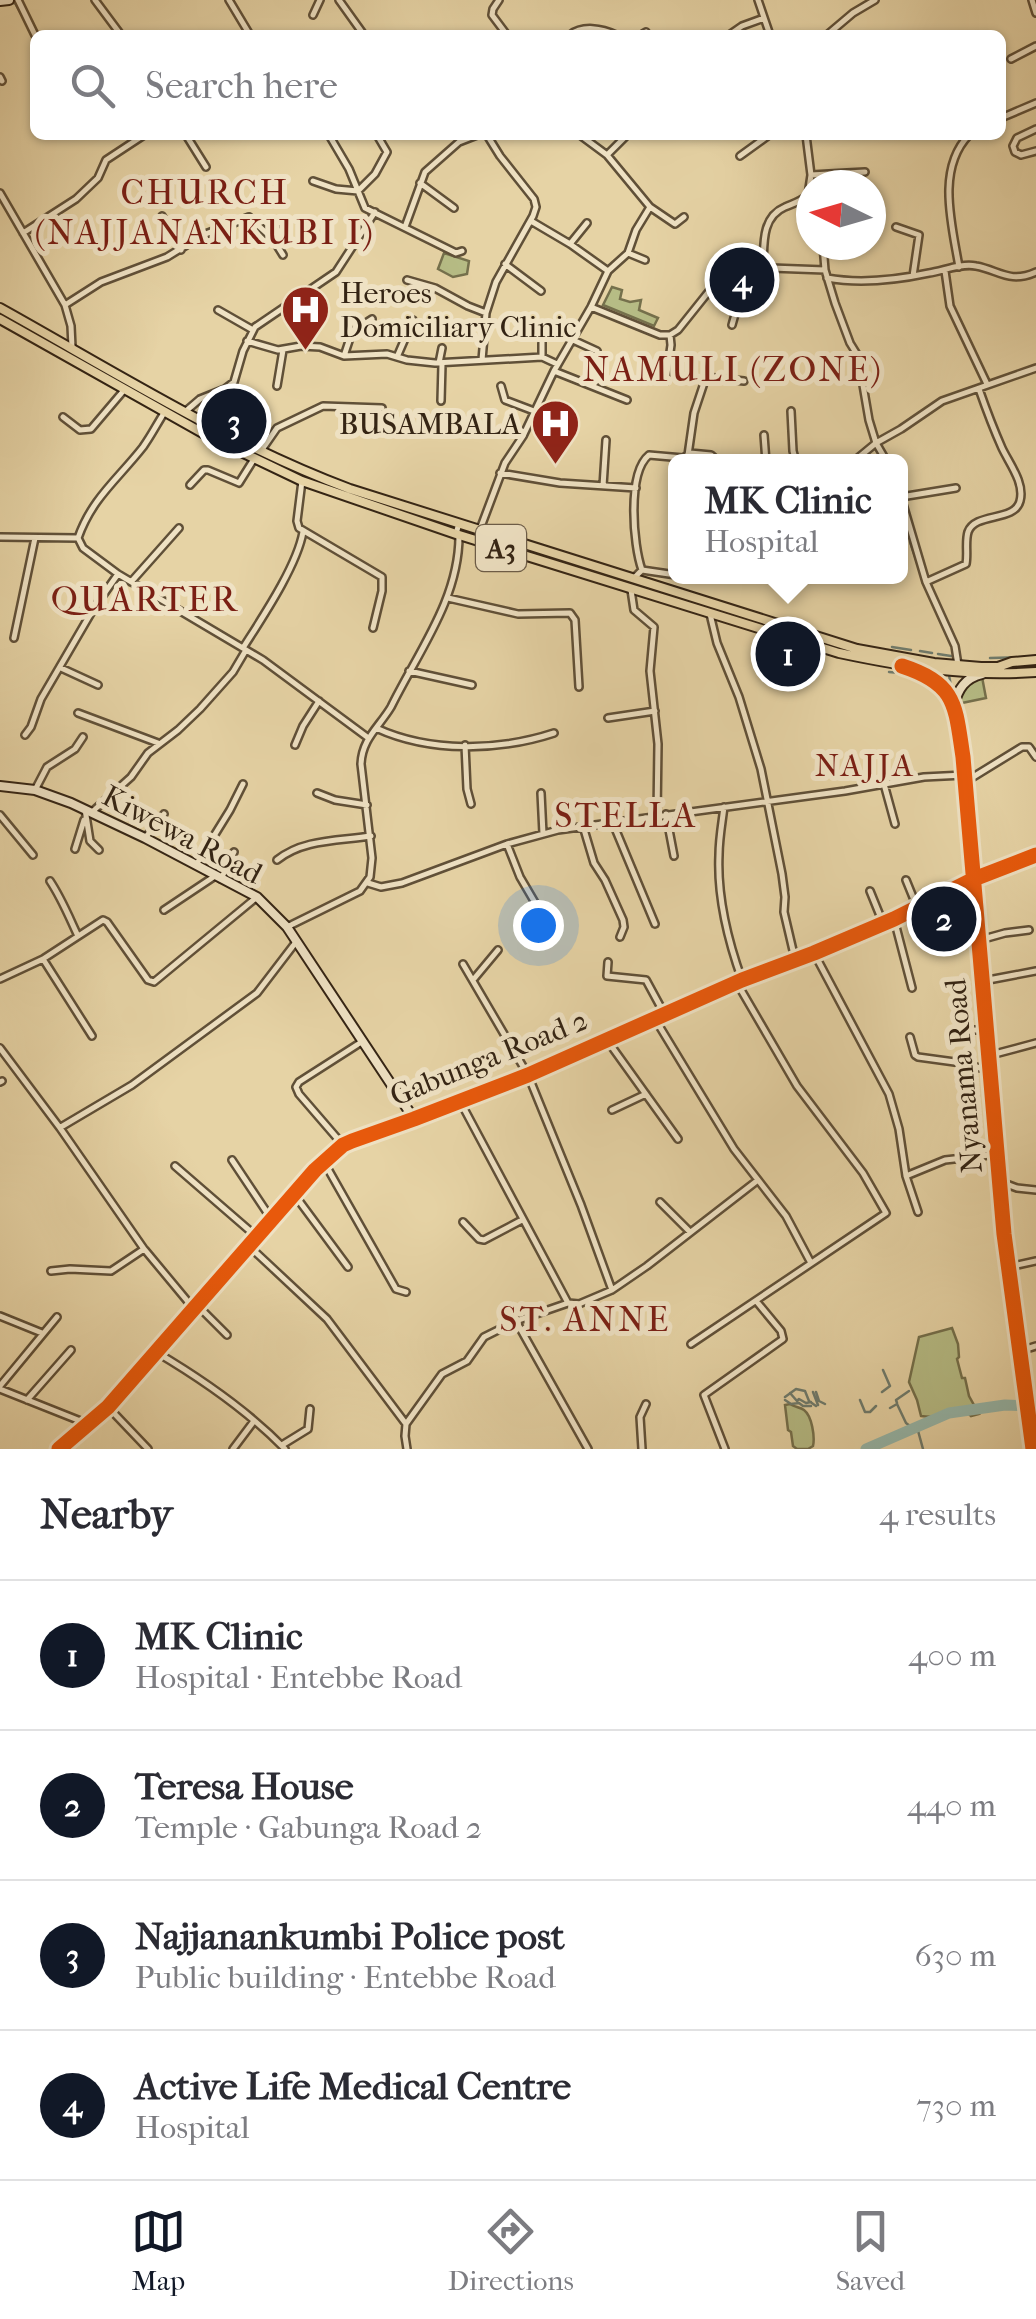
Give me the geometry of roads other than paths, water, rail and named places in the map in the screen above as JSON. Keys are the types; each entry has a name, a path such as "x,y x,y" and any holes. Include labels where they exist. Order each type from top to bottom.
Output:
{"main road":[{"name":"A3","path":"0,308 186,412 312,475 480,530 710,614 838,654 947,672 1036,672"},
{"name":"A3","path":"0,319 164,412 302,482 456,534 858,649 958,665 998,667 1036,660"}],"street":[{"path":"18,0 33,30"},
{"path":"95,0 117,30"},
{"path":"229,0 247,30"},
{"path":"313,14 320,0"},
{"path":"339,0 360,30"},
{"path":"500,0 492,14 503,30"},
{"path":"758,0 768,30"},
{"path":"833,30 875,0"},
{"path":"1032,0 1036,13"},
{"path":"736,30 764,18"},
{"path":"1011,59 1036,46"},
{"path":"1006,116 1036,103"},
{"path":"1036,129 1017,138 1013,146 1014,152 1021,155 1036,152"},
{"path":"23,233 76,199 98,178 106,160 130,140"},
{"path":"189,140 206,166"},
{"path":"332,140 365,208 456,253 462,251"},
{"path":"314,182 358,190 376,174 388,152 380,140"},
{"path":"405,227 426,172 466,140"},
{"path":"482,360 486,313 496,282 535,211 534,199 490,140"},
{"path":"593,140 650,207 675,224 684,217"},
{"path":"607,155 622,140"},
{"path":"740,156 762,140"},
{"path":"807,140 810,170"},
{"path":"958,267 950,210 952,169 955,153 965,140"},
{"path":"420,183 454,208"},
{"path":"0,193 65,305 72,348"},
{"path":"763,268 770,218 796,203"},
{"path":"476,540 500,473 524,436 608,271 628,253 650,207"},
{"path":"186,412 200,399 234,382 253,330 336,272 375,212"},
{"path":"162,216 180,250"},
{"path":"65,305 101,282 130,273 203,235 249,217 273,239 283,255"},
{"path":"531,221 608,271"},
{"path":"570,244 587,223"},
{"path":"273,239 286,226"},
{"path":"896,228 920,235 913,276"},
{"path":"628,253 644,260"},
{"path":"824,260 827,278 858,356 869,420 882,454"},
{"path":"504,264 541,291"},
{"path":"827,278 856,281 976,266 1001,276 1036,272"},
{"path":"732,325 748,268"},
{"path":"592,307 670,335 726,270 825,270"},
{"path":"945,270 950,306 987,384"},
{"path":"407,280 435,288 486,313"},
{"path":"218,310 253,330"},
{"path":"344,356 352,332 372,318"},
{"path":"398,357 412,320"},
{"path":"535,326 542,340 542,357"},
{"path":"666,381 670,335"},
{"path":"573,340 597,351"},
{"path":"247,341 273,349 320,347 344,356 376,353 440,363 542,357 556,368 627,400"},
{"path":"442,348 442,401"},
{"path":"277,386 283,350"},
{"path":"863,454 942,401 1036,368"},
{"path":"700,454 689,453 694,414 705,379 744,381"},
{"path":"502,386 505,400 534,411"},
{"path":"63,417 80,430 90,429 125,389"},
{"path":"926,582 966,564 968,532 972,526 1014,510 1020,500 1014,469 979,389"},
{"path":"261,452 276,428 323,406 382,408"},
{"path":"791,411 794,454"},
{"path":"78,538 89,511 144,445 164,412"},
{"path":"764,436 765,454"},
{"path":"603,486 606,440"},
{"path":"645,571 636,548 636,488 646,457 668,457"},
{"path":"190,486 204,470 239,483 254,459"},
{"path":"500,473 560,483 636,488"},
{"path":"302,482 296,521 304,532 382,578 374,628"},
{"path":"908,495 956,488"},
{"path":"908,520 926,582 958,652 958,665"},
{"path":"287,927 368,884 372,869 360,764 362,750 367,737 391,707 448,598 458,564 459,523"},
{"path":"131,582 179,528"},
{"path":"75,850 88,813 131,777 145,756 178,730 233,672 301,546 304,532"},
{"path":"0,536 78,538"},
{"path":"14,638 35,537"},
{"path":"78,538 84,548 118,574 245,649 367,737"},
{"path":"645,571 668,574"},
{"path":"645,571 632,584 634,610 654,627 650,671 658,744 657,815"},
{"path":"26,735 41,700 118,574"},
{"path":"448,598 518,614 570,614 575,620 579,687"},
{"path":"710,614 761,769 782,874 784,912 796,960"},
{"path":"902,666 930,677 954,705"},
{"path":"60,668 98,685"},
{"path":"409,671 472,686"},
{"path":"954,705 963,684 986,674"},
{"path":"295,745 319,701"},
{"name":"Nyanama Road","path":"954,705 965,778 1008,1267 1033,1449"},
{"path":"608,718 655,711"},
{"path":"78,713 158,744"},
{"path":"376,728 407,740 465,746 532,740 554,733"},
{"path":"35,790 47,767 76,749 83,737"},
{"path":"465,746 471,804"},
{"path":"368,884 380,887 402,883 507,844 583,826 924,777 965,778 1023,747 1030,746 1036,756"},
{"path":"196,865 243,784"},
{"path":"884,784 895,824"},
{"name":"Kiwewa Road","path":"0,786 35,790 145,838 257,897 287,927 414,1120"},
{"path":"318,793 367,806"},
{"path":"540,793 543,834"},
{"path":"691,1344 886,1213 863,1173 797,1086 740,982 721,892 719,857 724,808"},
{"path":"88,813 90,840 98,850"},
{"path":"145,838 164,814"},
{"path":"666,814 674,856"},
{"path":"0,815 33,855"},
{"path":"612,822 656,924"},
{"path":"583,826 594,863 623,920 620,936"},
{"path":"277,860 308,843 370,836"},
{"path":"507,844 520,877 551,930"},
{"path":"164,910 218,878 234,852"},
{"name":"Gabunga Road 2","path":"60,1449 108,1407 294,1194 344,1145 528,1074 1036,855"},
{"path":"906,880 917,907"},
{"path":"50,881 78,936"},
{"path":"870,892 883,924"},
{"path":"0,979 43,959 100,921 108,922 148,980 154,982 257,897"},
{"path":"894,919 912,988"},
{"path":"980,940 1030,930"},
{"path":"60,1128 132,1085 258,993 296,942"},
{"path":"473,980 498,950"},
{"path":"814,953 889,1094 906,1176 918,1212"},
{"path":"43,959 92,1036"},
{"path":"608,962 607,976 646,980 665,1015"},
{"path":"463,964 528,1074 612,1290"},
{"path":"983,981 1036,972"},
{"path":"655,1019 734,1149 786,1216 811,1264"},
{"path":"954,1034 988,1030"},
{"path":"910,1038 918,1057 991,1071"},
{"path":"607,1040 678,1139"},
{"path":"344,1145 296,1086 364,1042"},
{"path":"990,1056 1036,1043"},
{"path":"0,1048 144,1249 195,1307 227,1336"},
{"path":"612,1110 646,1094"},
{"path":"460,1101 568,1303"},
{"path":"906,1176 945,1160 999,1154"},
{"path":"232,1160 272,1220"},
{"path":"324,1162 396,1289 406,1292"},
{"path":"175,1166 257,1237"},
{"path":"408,1449 406,1424 442,1374 467,1361 484,1338 516,1320 568,1303 580,1304 612,1290 758,1180"},
{"path":"1000,1182 1036,1190"},
{"path":"294,1194 348,1267"},
{"path":"660,1202 690,1232"},
{"path":"464,1222 484,1240 523,1219"},
{"path":"248,1246 326,1320 406,1424"},
{"path":"51,1271 111,1271 144,1249"},
{"path":"1008,1267 1036,1261"},
{"path":"726,1449 704,1394 783,1339 782,1332 756,1300"},
{"path":"0,1316 42,1333"},
{"path":"57,1317 0,1388 88,1424"},
{"path":"516,1320 588,1449"},
{"path":"1020,1351 1036,1346"},
{"path":"27,1400 71,1350"},
{"path":"156,1352 198,1377 284,1447 308,1429 310,1409"},
{"path":"642,1449 640,1417 646,1404"},
{"path":"108,1407 148,1449"},
{"path":"233,1449 254,1421"}],"waterway":[{"path":"0,5 15,3 24,19"},
{"path":"910,542 921,574"},
{"path":"923,583 927,591"},
{"path":"892,647 911,650"},
{"path":"920,651 932,653"},
{"path":"938,654 951,656"},
{"path":"990,658 1030,657"},
{"path":"889,672 900,673"},
{"path":"949,675 952,692"},
{"path":"960,704 960,724"},
{"path":"956,739 958,770"},
{"path":"961,791 962,801"},
{"path":"972,823 973,829"},
{"path":"973,834 974,844"},
{"path":"961,880 968,869"},
{"path":"983,942 984,952"},
{"path":"985,958 987,974"},
{"path":"988,984 990,999"},
{"path":"995,1057 997,1080"},
{"path":"882,1392 890,1386 883,1370"},
{"path":"785,1397 796,1389 805,1391 816,1406"},
{"path":"897,1403 909,1391"},
{"path":"813,1392 818,1405"},
{"path":"816,1392 825,1404"},
{"path":"790,1393 797,1401 811,1402"},
{"path":"785,1400 811,1406"},
{"path":"860,1400 865,1412 876,1406"},
{"path":"890,1408 897,1404 906,1423 914,1429"},
{"path":"866,1449 949,1413 1005,1405 1036,1406"},
{"path":"1023,1406 1025,1415"},
{"path":"1034,1406 1036,1421"},
{"path":"917,1427 923,1449"},
{"path":"1027,1436 1029,1449"}],"place":[{"name":"Active Life Medical Centre","path":"742,280"},
{"name":"Heroes Domiciliary Clinic","path":"305,352"},
{"name":"Najjanankumbi Police post","path":"234,421"},
{"name":"BUSAMBALA","path":"556,466"},
{"name":"MK Clinic","path":"788,654"},
{"name":"Teresa House","path":"944,919"}],"district":[{"name":"CHURCH (NAJJANANKUBI I)","path":"205,212"},
{"name":"NAMULI (ZONE)","path":"733,369"},
{"name":"QUARTER","path":"145,599"},
{"name":"NAJJA","path":"865,765"},
{"name":"STELLA","path":"626,815"},
{"name":"ST. ANNE","path":"585,1319"}]}
